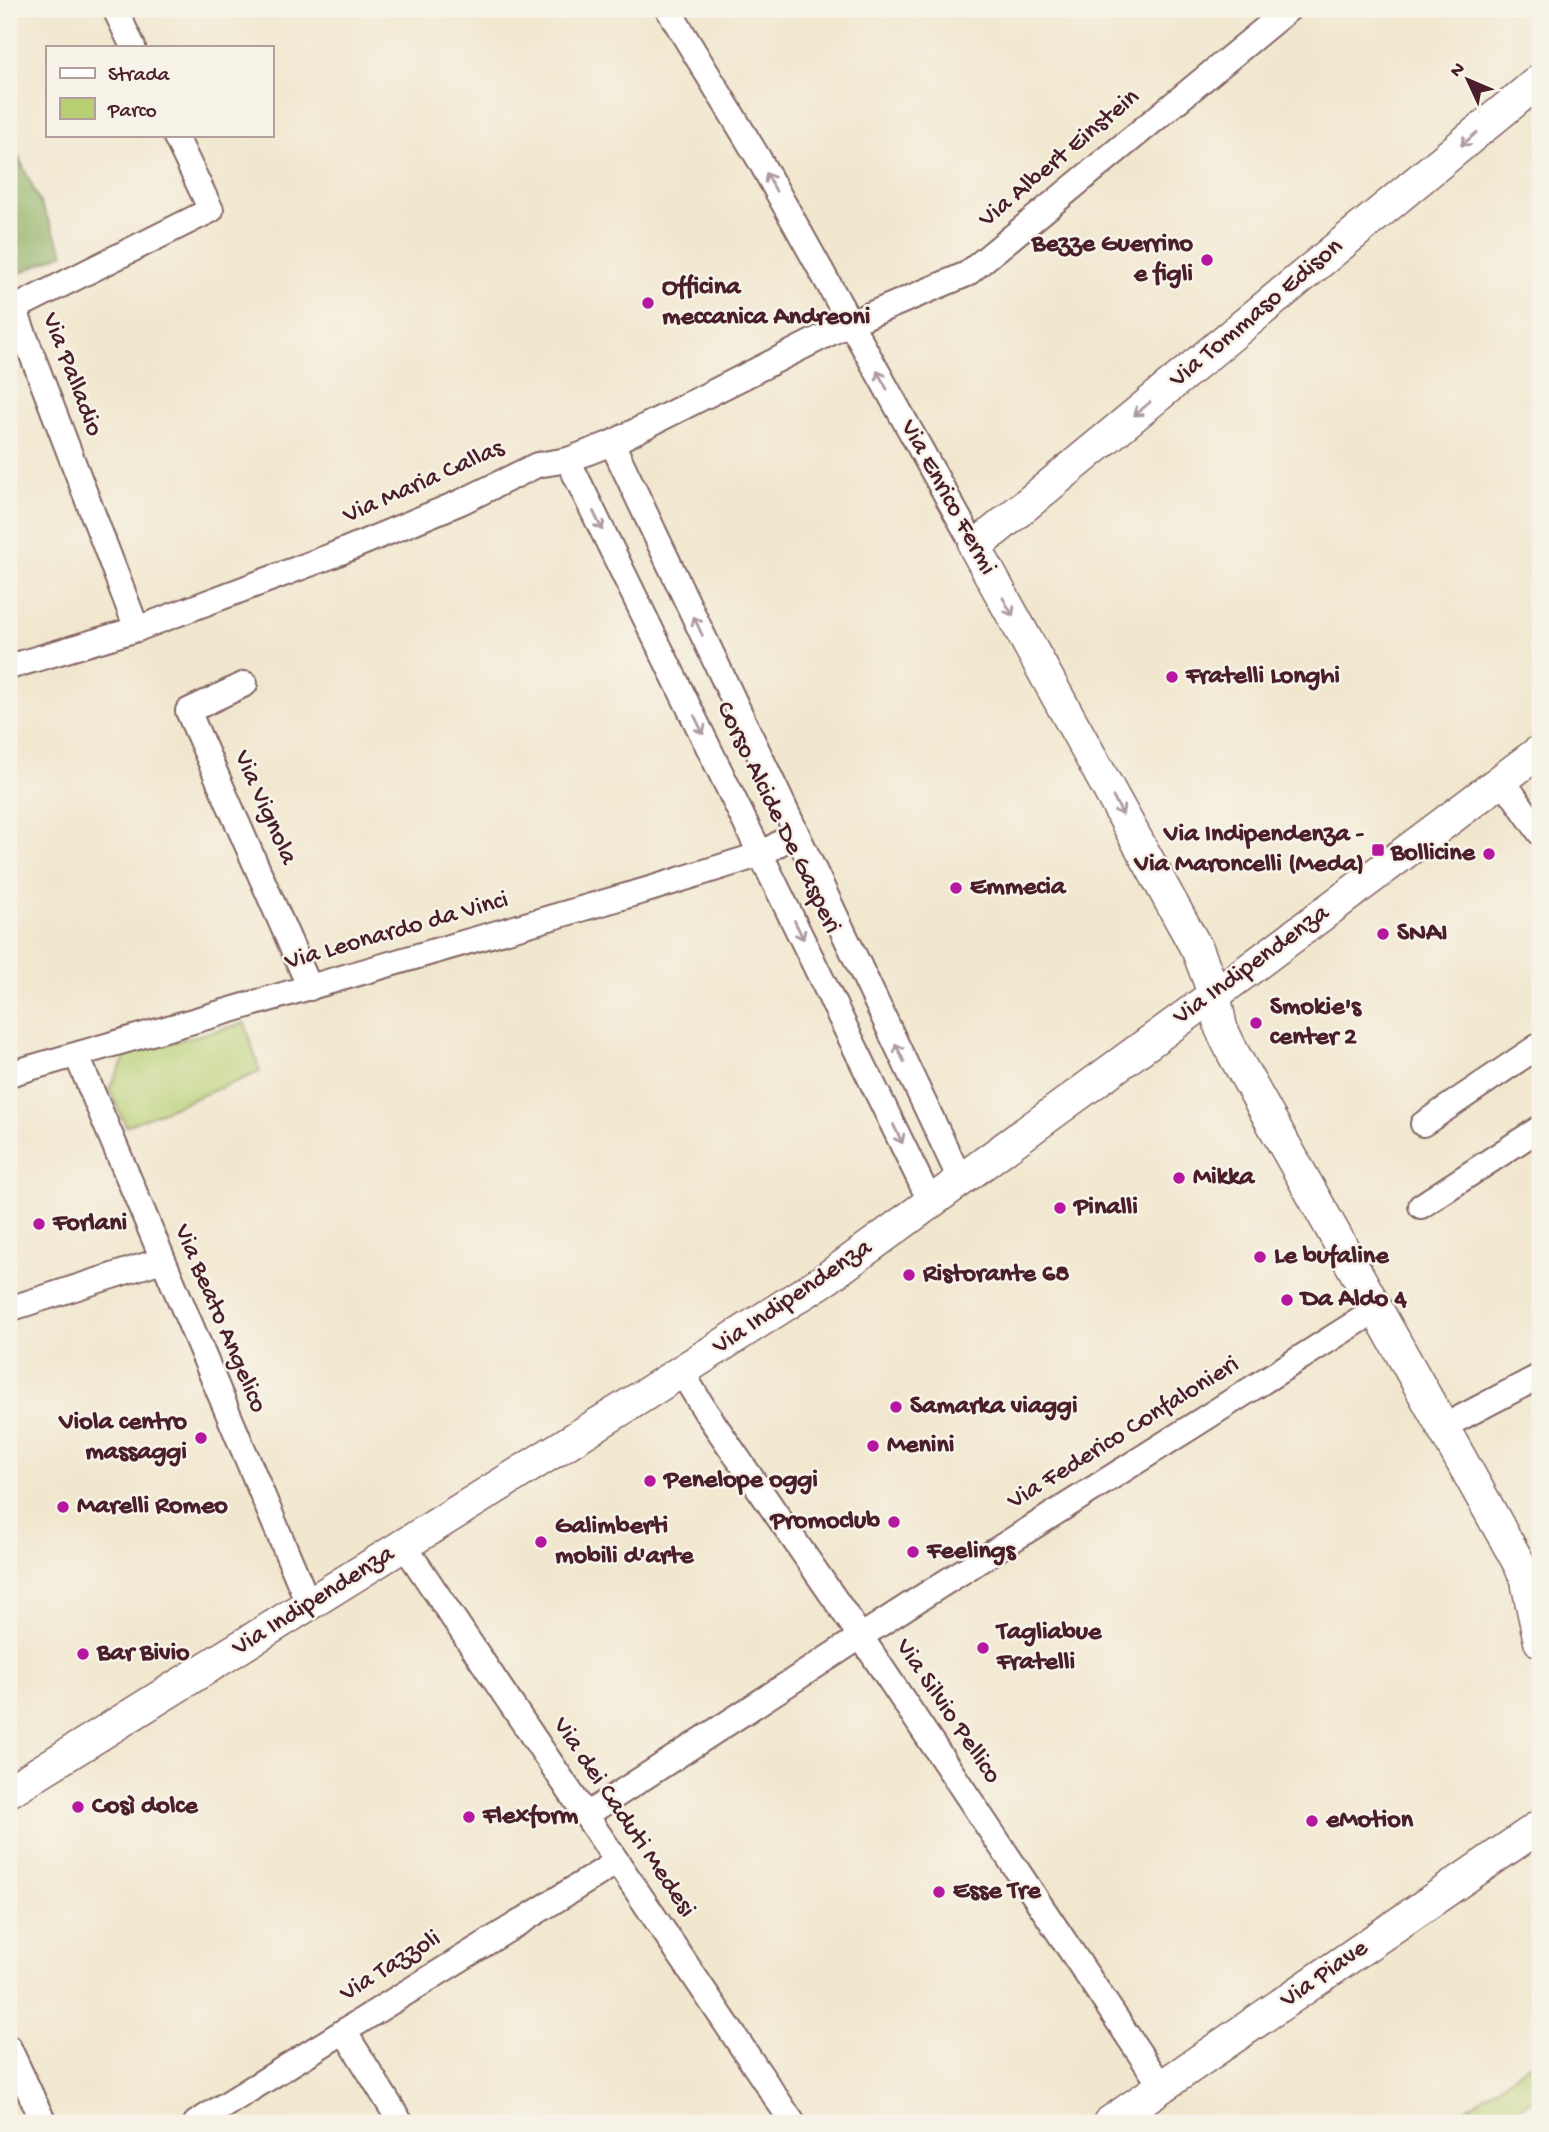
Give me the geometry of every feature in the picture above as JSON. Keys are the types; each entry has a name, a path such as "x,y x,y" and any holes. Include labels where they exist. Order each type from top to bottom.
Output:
{"street":[{"path":"115,9 134,46"},
{"name":"Via Enrico Fermi","path":"668,9 759,159 1198,951 1214,993 1221,1028 1233,1053 1520,1564"},
{"name":"Via Albert Einstein","path":"850,323 967,274 1289,9"},
{"name":"Via Tommaso Edison","path":"975,547 1540,80"},
{"name":"Via Palladio","path":"137,629 11,310 211,209 175,136"},
{"name":"Via Maria Callas","path":"9,667 137,629 331,556 461,502 537,466 568,460 612,443 850,323"},
{"name":"Corso Alcide De Gasperi","path":"612,443 961,1181"},
{"name":"Corso Alcide De Gasperi","path":"568,460 931,1203"},
{"name":"Via Vignola","path":"245,684 188,711 310,988"},
{"name":"Via Indipendenza","path":"9,1791 827,1278 1540,751"},
{"path":"1502,779 1540,833"},
{"name":"Via Leonardo da Vinci","path":"9,1074 650,889 762,854 796,833"},
{"path":"1423,1125 1540,1045"},
{"name":"Via Beato Angelico","path":"77,1056 309,1605"},
{"path":"1421,1206 1540,1128"},
{"path":"9,1309 162,1260"},
{"name":"Via Federico Confalonieri","path":"586,1815 1376,1310"},
{"name":"Via Silvio Pellico","path":"681,1371 706,1412 861,1637 1162,2087"},
{"path":"1443,1427 1540,1376"},
{"name":"Via dei Caduti Medesi","path":"404,1545 793,2123"},
{"path":"1520,1564 1540,1605"},
{"path":"1520,1564 1530,1594 1540,1641"},
{"name":"Via Piave","path":"1109,2123 1537,1828"},
{"name":"Via Tazzoli","path":"196,2123 617,1862"},
{"path":"344,2031 401,2123"},
{"path":"9,2048 44,2123"}],"green space":[{"path":"9,137 64,253 9,278"},
{"path":"245,1023 260,1072 126,1126 109,1089 127,1054"},
{"path":"1540,2057 1540,2094 1497,2123 1445,2123"}],"railway":[{"path":"1532,2123 1540,2117"}],"place":[{"name":"Bezze Guerrino e figli","path":"1207,260"},
{"name":"Officina meccanica Andreoni","path":"648,303"},
{"name":"Fratelli Longhi","path":"1172,677"},
{"name":"Via Indipendenza - Via Maroncelli (Meda)","path":"1378,850"},
{"name":"Bollicine","path":"1489,854"},
{"name":"Emmecia","path":"956,888"},
{"name":"SNAI","path":"1383,934"},
{"name":"Smokie's center 2","path":"1256,1023"},
{"name":"Mikka","path":"1179,1178"},
{"name":"Pinalli","path":"1060,1208"},
{"name":"Forlani","path":"39,1224"},
{"name":"Le bufaline","path":"1260,1257"},
{"name":"Ristorante 68","path":"909,1275"},
{"name":"Da Aldo 4","path":"1287,1300"},
{"name":"Samarka viaggi","path":"896,1407"},
{"name":"Viola centro massaggi","path":"201,1438"},
{"name":"Menini","path":"873,1446"},
{"name":"Penelope oggi","path":"650,1481"},
{"name":"Marelli Romeo","path":"63,1507"},
{"name":"Promoclub","path":"894,1522"},
{"name":"Galimberti mobili d'arte","path":"541,1542"},
{"name":"Feelings","path":"913,1552"},
{"name":"Tagliabue Fratelli","path":"983,1648"},
{"name":"Bar Bivio","path":"83,1654"},
{"name":"Così dolce","path":"78,1807"},
{"name":"Flexform","path":"469,1817"},
{"name":"eMotion","path":"1312,1821"},
{"name":"Esse Tre","path":"939,1892"}]}
